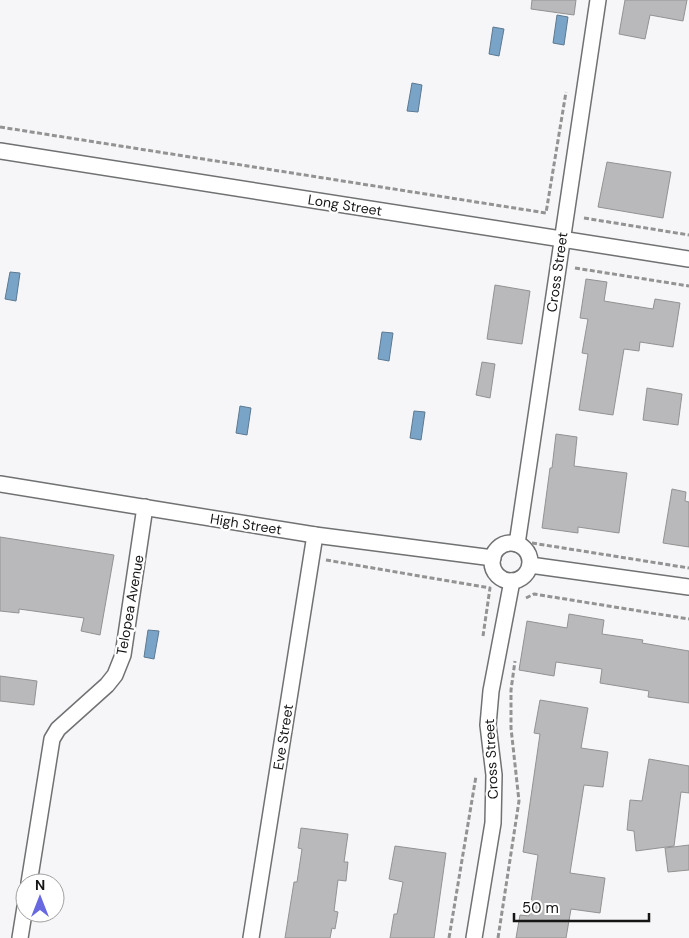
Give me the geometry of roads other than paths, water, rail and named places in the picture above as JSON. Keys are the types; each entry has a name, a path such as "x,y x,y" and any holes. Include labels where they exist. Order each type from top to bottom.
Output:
{"street":[{"name":"Cross Street","path":"524,544 561,239 598,0"},
{"name":"Long Street","path":"0,150 689,259"},
{"name":"High Street","path":"0,484 315,535 492,558"},
{"name":"Telopea Avenue","path":"31,873 52,739 58,730 108,685 115,675 123,655 145,508"},
{"name":"Eve Street","path":"251,938 315,535"},
{"path":"506,544 524,544 530,565 524,576 512,581 506,580 495,573 492,567 492,558 500,547 506,544"},
{"path":"530,565 689,587"},
{"name":"Cross Street","path":"474,938 493,823 494,775 488,725 490,691 512,581"},
{"path":"20,938 22,923"}],"water":[{"path":"557,15 568,17 564,45 553,43"},
{"path":"493,27 504,29 499,56 489,54"},
{"path":"412,83 422,85 418,112 407,111"},
{"path":"10,272 20,273 16,301 5,299"},
{"path":"382,332 393,333 389,361 378,359"},
{"path":"240,406 251,408 247,435 236,433"},
{"path":"414,411 425,412 421,440 410,438"},
{"path":"148,630 159,631 154,659 144,657"}]}
